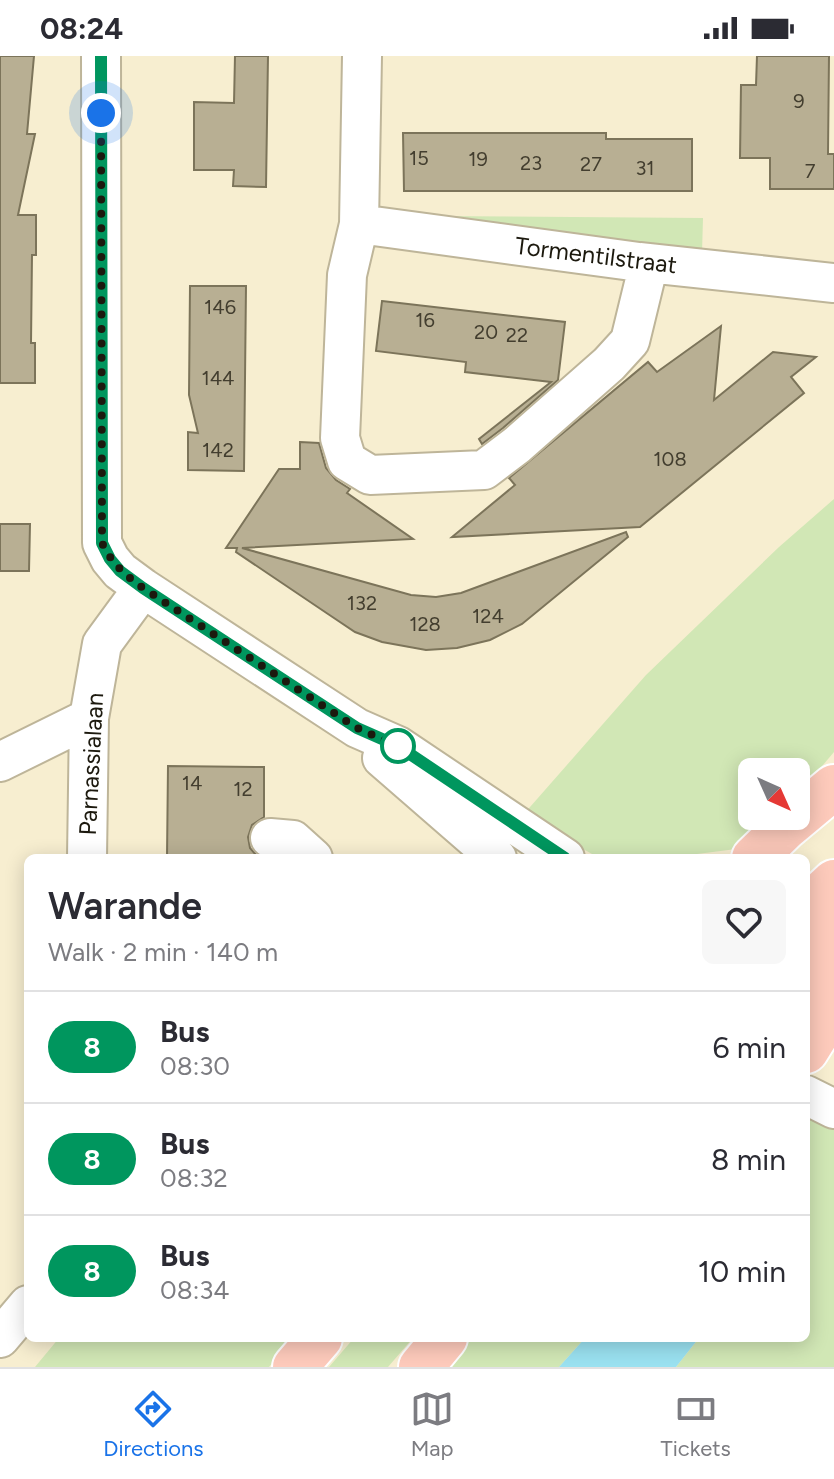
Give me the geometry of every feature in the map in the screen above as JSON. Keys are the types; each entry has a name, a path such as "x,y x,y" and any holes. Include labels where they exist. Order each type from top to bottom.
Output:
{"main road":[{"path":"758,854 834,787"},
{"path":"794,854 834,795"},
{"path":"810,908 834,882"},
{"path":"816,1036 823,1012 829,950"},
{"path":"295,1367 317,1342"},
{"path":"421,1367 442,1342"}],"street":[{"path":"101,56 102,543 110,559 120,571 143,588 357,728 398,746 559,854"},
{"path":"362,56 359,224 347,275 340,438 347,461 370,475 484,470 609,364 630,341 649,263"},
{"name":"Tormentilstraat","path":"359,224 649,263 834,283"},
{"name":"Parnassialaan","path":"87,854 89,718 102,644 143,588"},
{"path":"0,762 89,718"},
{"path":"357,728 387,765 492,854"},
{"path":"270,838 293,840 309,854"},
{"path":"810,1097 834,1109"},
{"path":"0,1338 24,1310"}],"green space":[{"path":"429,216 703,218 702,253"},
{"path":"834,499 834,752 810,780 810,758 738,758 738,830 761,830 736,849 697,854 592,854 523,815 646,675 779,547"},
{"path":"810,1116 834,1129 834,1367 676,1367 696,1342 810,1342"},
{"path":"56,1342 291,1342 269,1367 35,1367"},
{"path":"351,1342 410,1342 388,1367 329,1367"},
{"path":"466,1342 581,1342 559,1367 445,1367"}],"water":[{"path":"581,1342 696,1342 676,1367 559,1367"}],"building":[{"path":"0,56 34,56 27,134 35,134 18,215 36,215 36,255 32,255 31,343 35,343 35,383 0,383"},
{"path":"235,56 268,56 266,187 233,186 234,170 194,170 194,102 234,103"},
{"path":"757,56 829,56 828,154 834,154 834,189 770,189 770,158 740,158 741,85 756,85"},
{"path":"403,133 606,133 606,139 692,139 692,191 404,191"},
{"path":"190,286 246,286 244,471 188,470 188,432 198,433 189,395"},
{"path":"382,301 565,322 558,380 482,444 479,439 551,382 465,372 466,362 376,351"},
{"path":"721,326 714,400 773,352 816,357 791,377 804,393 640,527 452,537 515,485 509,478 648,362 657,372"},
{"path":"300,442 319,443 326,468 336,480 350,489 347,493 413,539 242,548 411,595 436,597 461,593 626,532 628,537 522,624 490,640 457,648 426,650 382,642 355,632 236,552 237,548 226,548 279,469 300,469"},
{"path":"0,524 30,524 29,571 0,571"},
{"path":"168,766 264,767 264,817 252,825 248,837 250,848 255,854 167,854"}],"bus line":[{"name":"8","path":"101,56 102,543 110,559 120,571 186,617 357,728 398,746 559,854"}],"route":[{"path":"101,113 102,543 120,571 143,588 357,728 398,746"}]}
